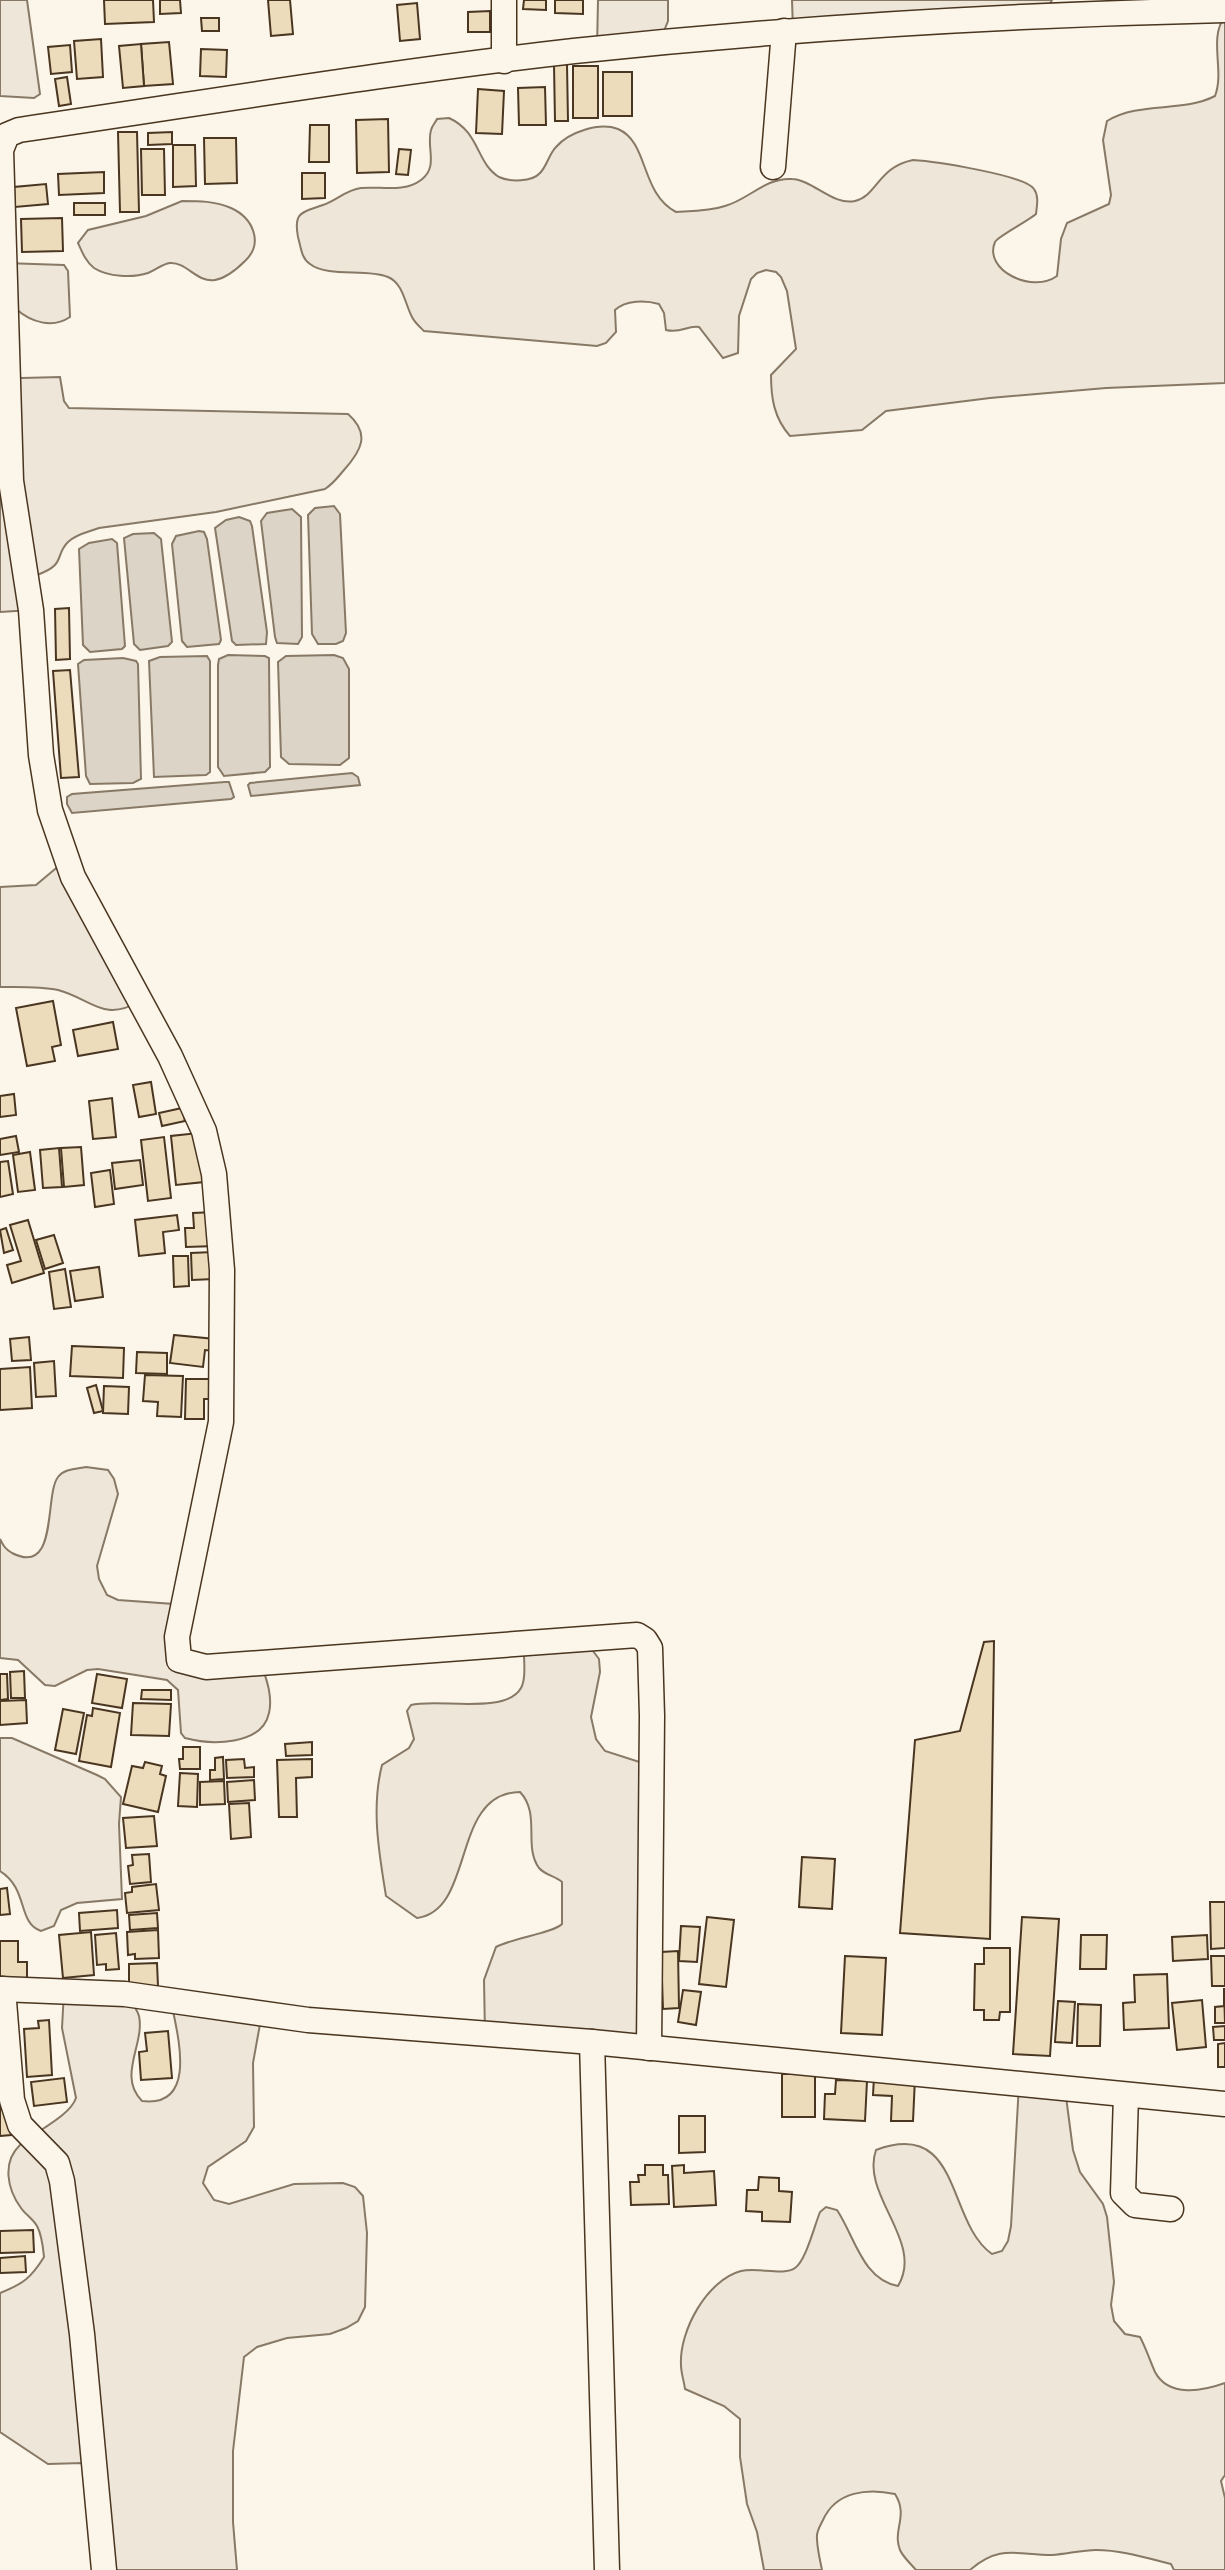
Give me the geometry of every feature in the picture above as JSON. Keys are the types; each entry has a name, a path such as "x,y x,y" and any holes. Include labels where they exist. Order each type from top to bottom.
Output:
{"street":[{"path":"504,0 504,61"},
{"path":"649,2048 652,1716 650,1648 645,1640 637,1635 206,1667 179,1660 177,1637 221,1422 222,1270 214,1174 204,1131 170,1056 73,877 50,810 41,755 31,610 11,481 1,150 7,135 19,130 504,61 784,31 1074,13 1225,10"},
{"path":"773,167 784,31"},
{"path":"104,2570 82,2334 62,2181 57,2163 20,2125 12,2100 1,1989 125,1994 308,2020 592,2042 1225,2104"},
{"path":"592,2042 607,2570"},
{"path":"1126,2095 1123,2193 1135,2205 1171,2209"}],"shaded area":[{"path":"0,0 27,0 40,94 34,98 0,96"},
{"path":"598,0 668,0 668,21 664,31 597,49"},
{"path":"792,0 1052,0 1044,15 793,30"},
{"path":"1225,16 1225,383 1106,388 990,398 886,411 862,430 790,436 777,415 772,392 771,375 796,349 787,291 776,272 766,270 751,279 739,316 738,353 723,358 699,327 666,330 664,313 659,304 648,302 630,303 615,310 616,332 606,343 597,346 424,331 413,319 393,280 379,274 318,268 307,262 298,237 298,217 305,211 356,189 400,188 421,180 431,163 430,136 437,119 449,118 459,124 467,131 492,171 504,179 515,180 536,176 556,147 576,133 610,127 628,136 635,145 656,193 664,204 676,212 725,206 783,179 800,180 839,200 855,201 868,193 892,169 913,160 1014,179 1034,189 1037,195 1036,214 995,242 993,252 996,262 1003,270 1023,281 1047,281 1057,276 1061,239 1067,223 1109,204 1111,195 1103,140 1107,121 1133,111 1189,104 1215,96 1218,86 1218,35"},
{"path":"182,201 201,201 231,208 250,224 254,247 235,270 219,279 209,280 170,263 142,275 113,275 94,268 84,257 78,243 88,230 146,216"},
{"path":"4,263 64,265 68,271 70,317 56,323 42,322 16,309"},
{"path":"0,374 22,378 60,377 64,401 69,408 348,414 359,429 361,442 350,463 325,489 216,512 99,528 79,535 64,547 53,567 37,575 31,610 0,612"},
{"path":"334,506 340,514 346,633 343,641 336,644 318,644 312,634 308,515 315,508"},
{"path":"292,509 301,517 302,637 298,644 277,643 275,637 261,521 267,513"},
{"path":"239,517 250,521 252,526 267,632 266,644 236,645 232,641 215,528 226,520"},
{"path":"204,532 207,539 221,640 219,644 187,647 182,641 172,544 176,536"},
{"path":"154,533 161,539 172,642 168,646 140,650 134,644 124,538 133,534"},
{"path":"112,539 117,543 125,646 122,649 90,652 83,645 79,549 89,543"},
{"path":"228,655 269,658 270,767 265,772 224,776 218,767 218,665 219,659"},
{"path":"334,655 343,658 349,669 349,758 340,765 289,764 281,757 278,662 286,656"},
{"path":"207,656 210,661 210,772 206,775 154,777 149,661 160,657"},
{"path":"123,658 138,664 141,779 133,783 90,784 86,776 78,664 84,660"},
{"path":"352,773 358,777 360,785 251,796 248,785 250,783"},
{"path":"229,782 234,797 231,799 72,813 67,804 67,797 72,794"},
{"path":"67,859 140,1001 127,1007 107,1010 58,990 0,987 0,887 36,885"},
{"path":"86,1467 108,1470 118,1494 97,1566 107,1595 118,1600 174,1604 179,1660 261,1663 270,1707 264,1724 257,1732 221,1742 185,1738 181,1733 178,1690 167,1680 98,1669 87,1670 55,1686 45,1685 18,1660 0,1658 0,1539 12,1553 27,1557 37,1554 44,1544 58,1477 67,1471"},
{"path":"584,1639 599,1659 600,1672 591,1717 596,1739 605,1751 652,1766 649,2048 485,2034 484,1980 496,1947 562,1924 562,1882 541,1870 534,1859 530,1810 520,1792 498,1797 483,1811 472,1830 448,1895 435,1910 417,1918 386,1896 383,1880 377,1830 379,1781 382,1765 409,1748 414,1739 407,1711 411,1705 501,1701 513,1696 523,1683 524,1643"},
{"path":"0,1738 12,1738 97,1775 105,1779 121,1797 122,1899 77,1903 61,1910 54,1926 41,1931 29,1921 15,1887 0,1871"},
{"path":"64,1991 125,1994 133,2004 140,2027 132,2081 142,2101 160,2100 171,2093 178,2081 179,2049 171,2001 262,2013 253,2063 254,2127 246,2141 208,2167 203,2183 214,2200 229,2204 294,2184 343,2183 355,2187 363,2196 367,2233 365,2307 358,2321 330,2334 287,2338 257,2347 244,2357 233,2451 237,2570 104,2570 83,2463 48,2464 0,2432 0,2293 26,2280 44,2257 37,2226 12,2193 9,2167 20,2145 60,2117 76,2098 62,2028"},
{"path":"1019,2084 1065,2089 1073,2150 1080,2172 1103,2204 1107,2217 1114,2282 1111,2305 1114,2321 1125,2334 1140,2337 1155,2372 1169,2386 1197,2390 1225,2383 1225,2475 1221,2481 1225,2498 1225,2570 1174,2570 1171,2564 1153,2559 1096,2550 1052,2555 1000,2554 970,2570 916,2570 905,2558 898,2543 901,2509 895,2494 874,2491 844,2497 829,2510 817,2534 822,2570 764,2570 757,2532 747,2504 740,2457 740,2419 724,2406 685,2389 682,2352 690,2323 707,2296 729,2276 741,2271 795,2268 806,2251 820,2212 826,2207 837,2210 861,2256 876,2275 898,2286 904,2269 904,2253 876,2184 873,2167 876,2150 904,2144 924,2148 938,2160 949,2178 977,2239 992,2254 1002,2251 1011,2226"}],"building":[{"path":"104,0 153,0 154,22 105,24"},
{"path":"160,0 180,0 181,13 160,14"},
{"path":"268,0 290,0 293,34 271,36"},
{"path":"524,0 546,0 546,10 523,9"},
{"path":"555,0 583,0 583,14 555,13"},
{"path":"417,3 420,39 400,41 397,5"},
{"path":"490,11 490,32 468,32 468,12"},
{"path":"201,18 219,18 219,31 202,31"},
{"path":"101,39 103,77 77,79 74,41"},
{"path":"169,42 173,84 144,86 141,44"},
{"path":"141,44 144,86 123,88 119,46"},
{"path":"70,45 72,72 51,74 48,47"},
{"path":"201,49 227,50 226,77 200,76"},
{"path":"567,64 568,121 555,121 554,65"},
{"path":"573,66 598,66 598,118 573,118"},
{"path":"603,72 632,72 632,116 603,116"},
{"path":"67,77 71,104 59,106 55,79"},
{"path":"545,87 546,125 519,125 518,88"},
{"path":"478,89 504,91 502,134 476,133"},
{"path":"388,119 389,172 357,173 356,120"},
{"path":"310,125 329,125 329,162 309,162"},
{"path":"118,132 137,132 139,212 120,212"},
{"path":"172,132 172,144 148,145 148,133"},
{"path":"204,138 236,138 237,183 205,184"},
{"path":"173,145 195,145 196,186 173,187"},
{"path":"141,149 164,149 165,195 142,195"},
{"path":"399,149 411,150 408,175 396,174"},
{"path":"104,172 104,193 59,195 58,174"},
{"path":"302,173 325,173 325,198 302,199"},
{"path":"46,184 48,204 15,207 14,187"},
{"path":"74,203 105,203 105,215 74,215"},
{"path":"62,218 63,251 22,252 21,219"},
{"path":"69,608 70,659 56,660 55,609"},
{"path":"70,670 79,777 61,778 53,671"},
{"path":"53,1001 61,1045 52,1047 55,1061 27,1066 16,1008"},
{"path":"113,1022 118,1049 78,1056 73,1030"},
{"path":"151,1082 156,1114 139,1117 133,1085"},
{"path":"14,1094 16,1115 0,1117 0,1096"},
{"path":"112,1098 116,1137 93,1139 89,1101"},
{"path":"182,1108 185,1121 162,1126 159,1113"},
{"path":"198,1133 204,1182 176,1185 171,1136"},
{"path":"16,1136 19,1152 0,1155 0,1139"},
{"path":"164,1137 171,1198 148,1201 141,1140"},
{"path":"81,1147 84,1185 64,1187 61,1148"},
{"path":"59,1148 62,1187 43,1188 40,1150"},
{"path":"30,1152 35,1190 18,1192 13,1155"},
{"path":"140,1160 143,1185 115,1189 112,1163"},
{"path":"8,1161 13,1194 0,1197 0,1162"},
{"path":"110,1170 114,1204 95,1207 91,1173"},
{"path":"215,1212 216,1246 186,1247 185,1228 194,1228 193,1213"},
{"path":"177,1215 179,1230 163,1232 165,1253 139,1256 135,1220"},
{"path":"28,1220 44,1273 12,1283 7,1265 21,1261 10,1225"},
{"path":"6,1228 13,1250 4,1253 0,1230"},
{"path":"54,1235 63,1263 45,1269 36,1240"},
{"path":"213,1252 214,1279 192,1280 191,1253"},
{"path":"173,1256 188,1256 189,1286 174,1287"},
{"path":"99,1267 103,1297 75,1301 70,1271"},
{"path":"65,1269 71,1307 54,1309 49,1272"},
{"path":"174,1335 215,1339 214,1351 205,1350 203,1367 170,1363"},
{"path":"29,1337 31,1360 12,1361 10,1339"},
{"path":"72,1346 124,1348 123,1378 70,1376"},
{"path":"137,1352 167,1353 167,1374 136,1373"},
{"path":"54,1361 56,1396 36,1397 34,1363"},
{"path":"30,1367 32,1408 0,1410 0,1369"},
{"path":"145,1375 183,1376 181,1417 157,1416 158,1402 143,1401"},
{"path":"186,1379 212,1379 212,1399 204,1399 204,1419 185,1419"},
{"path":"96,1385 103,1411 94,1413 87,1388"},
{"path":"104,1386 129,1387 128,1414 103,1413"},
{"path":"994,1641 990,1939 900,1933 915,1740 960,1731 984,1642"},
{"path":"24,1671 25,1698 11,1698 10,1672"},
{"path":"0,1674 7,1674 8,1699 0,1700"},
{"path":"97,1674 127,1679 122,1708 92,1703"},
{"path":"142,1690 171,1690 171,1700 141,1699"},
{"path":"26,1700 27,1723 0,1725 0,1701"},
{"path":"133,1703 171,1704 169,1736 131,1735"},
{"path":"93,1708 120,1713 111,1767 79,1761 87,1715 92,1716"},
{"path":"63,1709 84,1713 76,1754 55,1750"},
{"path":"312,1742 312,1755 286,1756 285,1744"},
{"path":"183,1747 200,1747 200,1769 180,1769"},
{"path":"223,1757 224,1779 210,1780 210,1770 215,1770 215,1758"},
{"path":"244,1759 245,1768 254,1767 254,1777 227,1778 226,1760"},
{"path":"312,1759 312,1777 296,1778 297,1817 279,1817 277,1760"},
{"path":"145,1762 162,1766 160,1774 166,1776 158,1812 123,1804 132,1766 143,1768"},
{"path":"180,1773 198,1774 197,1807 178,1806"},
{"path":"254,1780 255,1800 228,1802 227,1782"},
{"path":"224,1781 225,1804 200,1805 200,1782"},
{"path":"249,1803 251,1837 231,1839 229,1804"},
{"path":"154,1816 157,1846 126,1848 123,1818"},
{"path":"149,1854 151,1882 130,1884 128,1866 133,1865 132,1855"},
{"path":"802,1857 835,1859 832,1909 799,1907"},
{"path":"156,1884 159,1910 127,1913 125,1893 132,1892 132,1887"},
{"path":"7,1888 10,1914 0,1915 0,1889"},
{"path":"1210,1902 1225,1902 1225,1948 1211,1949"},
{"path":"117,1910 118,1928 80,1931 79,1913"},
{"path":"157,1913 158,1928 130,1930 129,1915"},
{"path":"707,1917 734,1920 726,1987 699,1984"},
{"path":"1022,1917 1059,1919 1050,2056 1013,2054"},
{"path":"681,1926 700,1927 697,1962 679,1961"},
{"path":"158,1930 159,1958 135,1959 135,1954 128,1955 127,1932"},
{"path":"91,1932 94,1975 63,1978 59,1935"},
{"path":"116,1933 119,1969 106,1970 106,1964 97,1965 95,1935"},
{"path":"1081,1935 1107,1935 1106,1969 1080,1969"},
{"path":"1207,1935 1208,1959 1173,1961 1172,1937"},
{"path":"0,1941 18,1941 18,1962 27,1962 27,1980 0,1981"},
{"path":"984,1948 1010,1948 1010,2012 1000,2012 999,2020 984,2020 984,2010 974,2010 975,1964 984,1964"},
{"path":"678,1951 679,2008 663,2009 661,1952"},
{"path":"845,1956 886,1958 882,2035 841,2033"},
{"path":"1211,1956 1225,1956 1225,1986 1212,1986"},
{"path":"157,1963 158,1986 129,1987 129,1964"},
{"path":"1167,1974 1169,2028 1124,2030 1123,2003 1135,2002 1134,1975"},
{"path":"1224,1988 1225,2023 1215,2023 1215,2007 1224,2006"},
{"path":"683,1990 701,1992 696,2025 678,2022"},
{"path":"1202,2000 1206,2047 1177,2050 1172,2003"},
{"path":"1058,2001 1075,2002 1072,2043 1055,2042"},
{"path":"1078,2004 1101,2005 1100,2046 1077,2046"},
{"path":"49,2020 52,2075 27,2077 24,2029 39,2028 38,2021"},
{"path":"1225,2026 1225,2040 1214,2040 1213,2027"},
{"path":"168,2031 172,2078 141,2080 139,2052 147,2051 145,2033"},
{"path":"1225,2043 1225,2067 1218,2067 1218,2044"},
{"path":"782,2074 815,2074 815,2117 782,2117"},
{"path":"874,2077 915,2078 913,2121 891,2121 892,2096 873,2095"},
{"path":"64,2078 67,2102 34,2106 31,2082"},
{"path":"836,2080 867,2081 865,2121 824,2119 825,2094 835,2094"},
{"path":"7,2097 11,2135 0,2136 0,2098"},
{"path":"679,2116 705,2116 705,2152 679,2153"},
{"path":"645,2165 663,2165 663,2175 668,2175 669,2204 631,2205 630,2182 639,2182 638,2175 645,2175"},
{"path":"684,2165 684,2173 714,2171 716,2205 674,2207 672,2166"},
{"path":"759,2177 779,2178 779,2191 792,2192 790,2222 762,2221 762,2212 746,2211 747,2190 758,2190"},
{"path":"33,2230 34,2252 0,2253 0,2231"},
{"path":"25,2256 26,2272 0,2273 0,2258"}]}
